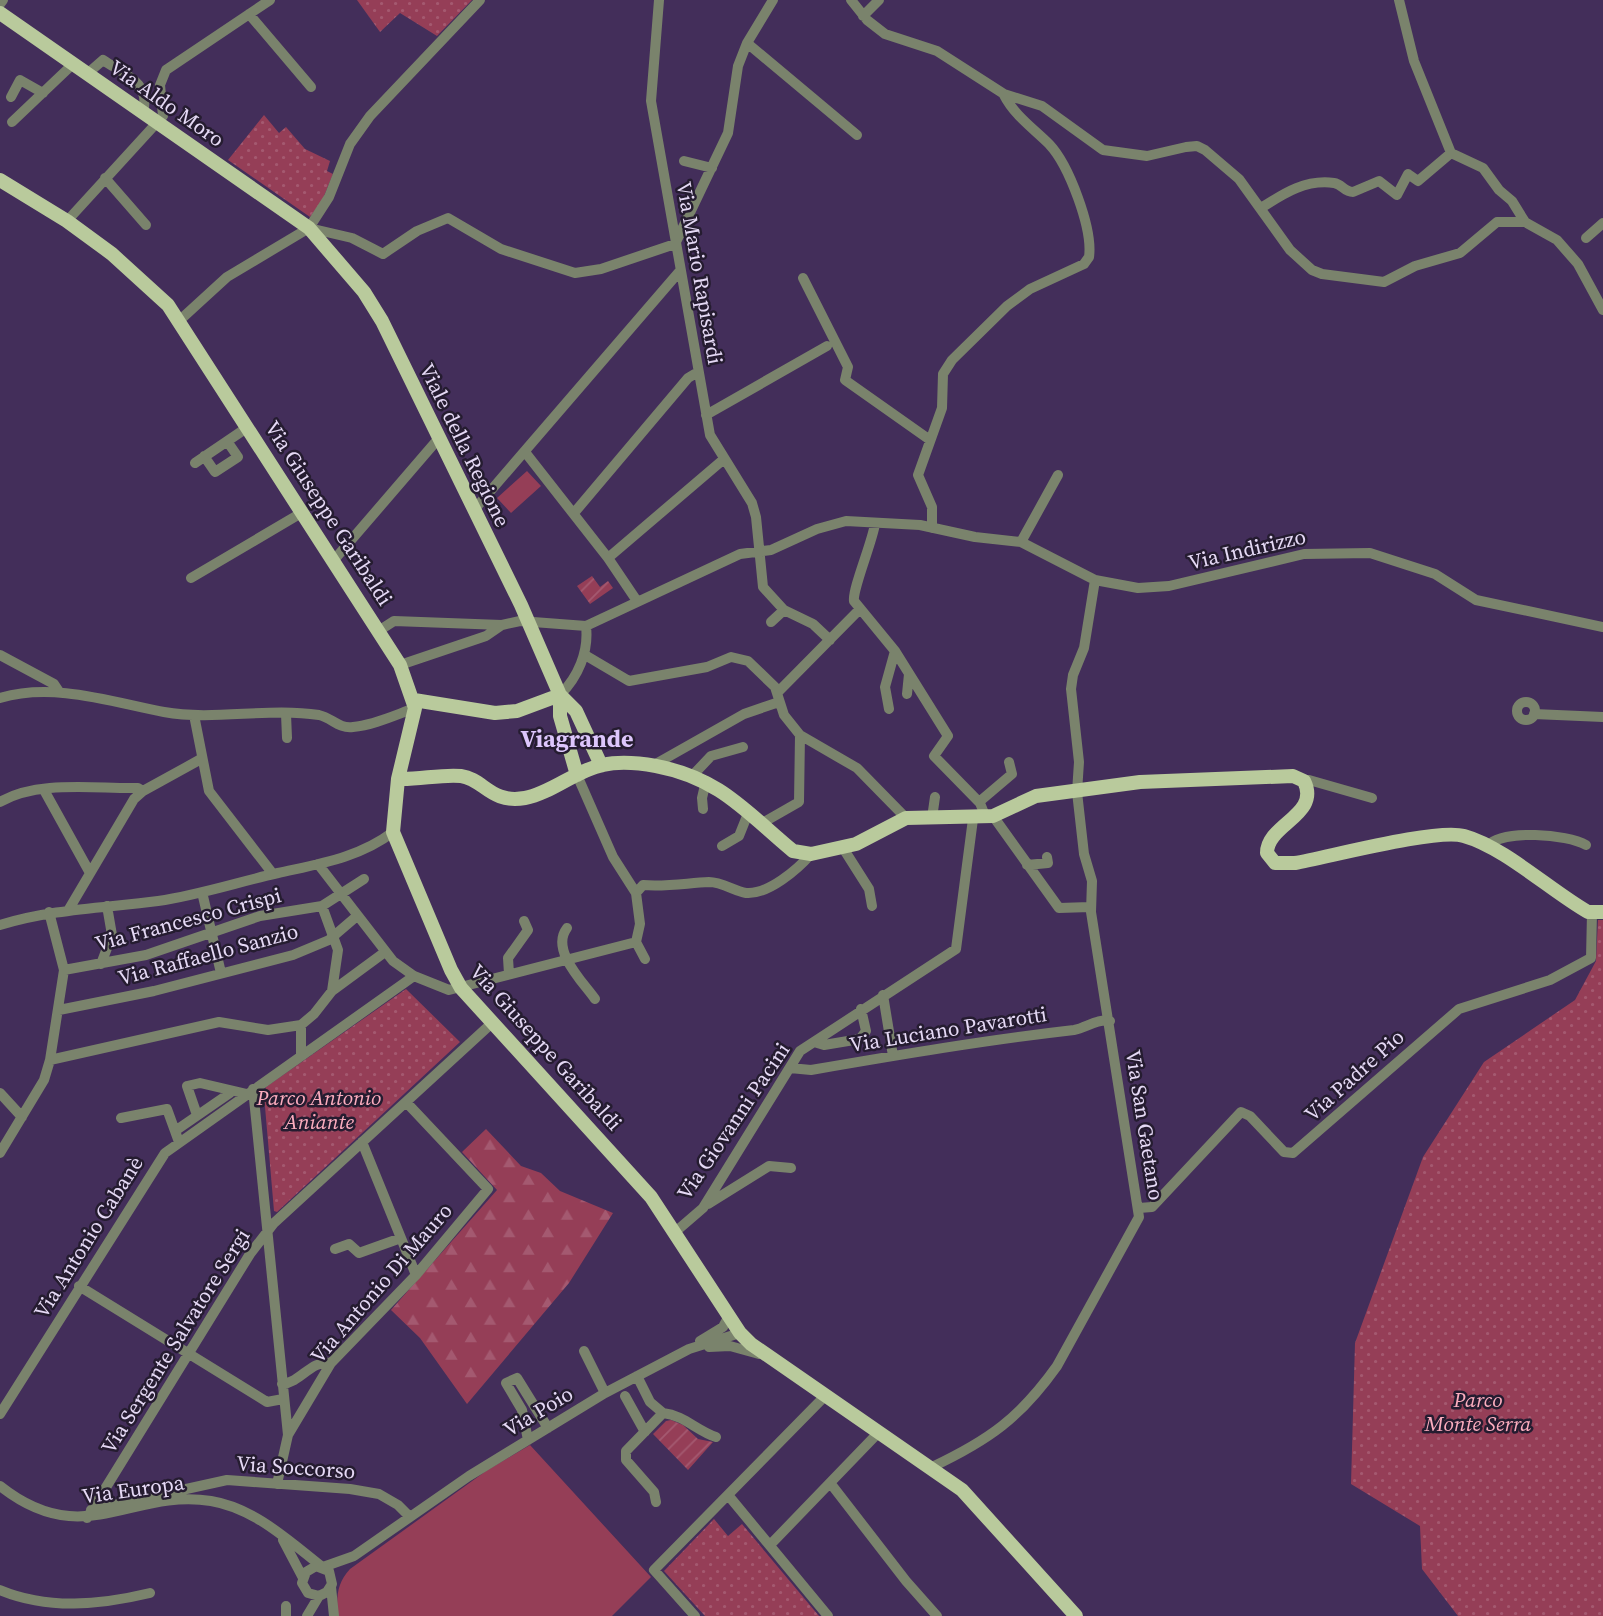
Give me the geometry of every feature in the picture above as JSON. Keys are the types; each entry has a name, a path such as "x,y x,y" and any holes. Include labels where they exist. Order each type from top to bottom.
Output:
{"main road":[{"name":"Via Aldo Moro","path":"0,13 309,228"},
{"name":"Via Giuseppe Garibaldi","path":"0,180 67,221 132,271 180,320 400,664 415,704 398,779 393,832 450,970 461,988 634,1177 740,1333 765,1355 932,1467 979,1507 1076,1616"},
{"name":"Viale della Regione","path":"309,228 339,260 376,311 528,622 560,695"},
{"path":"415,704 495,713 517,711 560,695"},
{"path":"560,695 576,711 601,765"},
{"path":"560,695 560,716 575,776"},
{"path":"398,779 460,776 490,794 520,798 601,765 652,766 669,762 749,811 793,851 810,854 863,842 906,818 983,817 1036,796 1140,782 1293,776 1304,781 1307,791 1301,810 1269,841 1266,853 1275,863 1295,863 1458,834 1487,846 1597,913"}],"street":[{"path":"67,221 159,123 163,116 160,85 166,69 270,0"},
{"path":"180,320 227,277 309,228 329,197 350,144 370,116 480,0"},
{"name":"Via Mario Rapisardi","path":"659,0 651,101 679,272 710,435 752,503 763,587 784,610"},
{"path":"309,228 352,238 383,254 417,231 448,218 501,249 575,273 601,270 675,244 728,133 738,66 747,43 773,0"},
{"path":"850,0 863,16 897,40 937,51 1004,94 1057,154 1086,225 1090,251 1084,264 1030,289 1007,306 952,360 943,374 942,408 918,475 932,507 932,528"},
{"path":"863,16 879,0"},
{"path":"1399,0 1414,61 1451,153 1483,168 1499,190 1512,201 1525,222 1557,240 1571,256 1603,310"},
{"path":"249,14 311,87"},
{"path":"747,43 857,135"},
{"path":"87,74 103,60 142,87 146,97 142,112"},
{"path":"12,122 73,64"},
{"path":"11,97 20,80 43,93"},
{"path":"1004,94 1042,106 1092,144 1112,153 1147,156 1196,146 1230,169 1261,208 1277,234 1312,270 1372,283 1398,277 1415,266 1460,253 1487,227 1497,222 1525,222"},
{"path":"1261,208 1290,190 1308,184 1335,183 1353,192 1379,181 1397,195 1408,174 1418,181 1451,153"},
{"path":"684,161 712,168"},
{"path":"105,178 146,225"},
{"path":"1586,238 1603,223"},
{"path":"474,510 679,272"},
{"path":"803,278 848,367 845,380 930,440"},
{"path":"706,415 827,346"},
{"path":"574,513 688,378 698,372"},
{"path":"227,441 238,457 215,472 200,459 227,441 248,427"},
{"path":"334,560 439,438"},
{"path":"525,452 608,558 637,601"},
{"path":"608,558 724,459"},
{"path":"1021,542 1058,475"},
{"path":"191,578 303,512"},
{"name":"Via Indirizzo","path":"586,626 740,554 760,551 831,524 846,522 932,528 975,537 1021,542 1095,580 1138,588 1169,586 1304,554 1370,552 1435,574 1476,600 1602,627"},
{"path":"875,524 871,550 853,597 895,650 948,736 934,757 980,802 983,817 1009,842 1057,906 1090,907"},
{"name":"Via San Gaetano","path":"932,1467 997,1432 1042,1387 1057,1366 1137,1224 1139,1208 1090,907 1092,881 1084,854 1077,792 1079,762 1071,689 1073,675 1084,648 1095,580"},
{"path":"669,762 778,697 860,608"},
{"path":"772,622 784,610 813,624 830,640"},
{"path":"380,630 394,621 502,625 528,622 586,626 584,654 570,684 560,695"},
{"path":"400,664 486,636 502,625"},
{"path":"889,709 885,687 895,650"},
{"path":"584,654 629,681 707,667 722,659 737,658 753,666 778,697 784,715 800,735 857,768 906,818"},
{"path":"0,655 54,684 60,693"},
{"path":"907,694 909,674"},
{"path":"0,698 31,692 60,693 194,715 322,716 347,727 387,718 415,704"},
{"path":"286,714 287,738"},
{"path":"1534,714 1603,717"},
{"path":"194,715 201,759 214,799 259,852 273,874"},
{"path":"764,822 799,802 800,735"},
{"path":"703,809 699,778 711,756 743,747"},
{"path":"69,909 134,799 143,791 201,759"},
{"path":"980,802 1012,774 1009,762"},
{"path":"575,776 613,857 636,893 640,924 636,942 645,959"},
{"path":"1304,781 1309,780 1373,798"},
{"path":"0,802 17,792 138,788 143,791"},
{"path":"44,790 90,873"},
{"path":"932,818 935,797"},
{"path":"722,846 739,836 749,811"},
{"name":"Via Giovanni Pacini","path":"674,1233 703,1208 800,1051 956,949 970,853 983,817"},
{"path":"0,911 3,924 49,912 161,900 202,892 363,851 393,832"},
{"path":"1487,846 1499,838 1551,835 1568,836 1586,845"},
{"path":"843,848 869,889 873,906"},
{"path":"636,893 643,885 670,887 712,882 745,893 757,893 797,868 810,854"},
{"path":"1027,866 1048,863 1047,857"},
{"path":"318,864 385,952 414,976 449,990 636,942"},
{"path":"332,991 338,950 323,906 364,879"},
{"path":"202,892 221,973"},
{"path":"101,964 112,935 107,905"},
{"name":"Via Francesco Crispi","path":"64,970 146,955 260,916 323,906"},
{"path":"0,1153 44,1080 50,1060 64,970 49,912"},
{"name":"Via Padre Pio","path":"1139,1208 1152,1207 1241,1112 1248,1114 1284,1152 1293,1153 1459,1009 1550,980 1591,958 1597,913"},
{"name":"Via Raffaello Sanzio","path":"59,1010 154,991 293,955 329,940 357,916"},
{"path":"509,974 508,958 528,930 524,921"},
{"path":"567,928 562,939 567,961 595,999"},
{"path":"50,1060 219,1022 268,1030 301,1025 314,1014 332,991 385,952"},
{"name":"Via Antonio Cabanè","path":"0,1414 157,1163 177,1136 250,1092 414,976"},
{"path":"883,995 893,1056"},
{"path":"814,1042 824,1045 859,1040 866,1031 861,1009"},
{"name":"Via Luciano Pavarotti","path":"790,1068 811,1070 1080,1029 1104,1020 1110,1021"},
{"name":"Via Sergente Salvatore Sergi","path":"89,1514 188,1352 250,1254 268,1231 492,1023"},
{"path":"301,1025 301,1055"},
{"path":"197,1115 187,1086 200,1083 230,1093 250,1092 268,1231 288,1436"},
{"path":"0,1093 22,1117"},
{"path":"121,1118 167,1109 177,1136 197,1115 230,1093"},
{"name":"Via Antonio Di Mauro","path":"277,1484 288,1436 331,1363 416,1275 488,1189 406,1102"},
{"path":"362,1142 416,1275"},
{"path":"703,1208 768,1166 791,1167"},
{"path":"335,1249 349,1244 359,1253 401,1238"},
{"path":"250,1254 260,1254 271,1259"},
{"path":"79,1286 286,1416"},
{"path":"689,1349 723,1326 729,1316"},
{"name":"Via Poio","path":"369,1546 528,1440 605,1393 689,1349 740,1333"},
{"path":"689,1349 730,1346 765,1355"},
{"path":"584,1351 605,1393"},
{"path":"282,1384 296,1380 318,1364 331,1363"},
{"path":"636,1376 650,1402 663,1413 680,1417 703,1433 716,1437"},
{"path":"528,1440 522,1410 506,1383 517,1378 548,1428"},
{"path":"625,1396 645,1432"},
{"path":"695,1616 654,1570 825,1396"},
{"path":"267,1402 284,1399"},
{"path":"522,1410 533,1404"},
{"path":"656,1502 654,1492 626,1460 626,1451 663,1413"},
{"path":"770,1545 879,1432"},
{"name":"Via Soccorso","path":"89,1514 132,1500 227,1480 350,1489 379,1494 398,1505 410,1517"},
{"path":"831,1484 906,1581 937,1616"},
{"name":"Via Europa","path":"0,1486 32,1506 89,1514 196,1499 242,1510 271,1528 322,1567"},
{"path":"728,1495 828,1616"},
{"path":"271,1528 286,1544 304,1583 307,1603 302,1616"},
{"path":"304,1583 307,1570 344,1561 369,1546"},
{"path":"307,1616 319,1596 332,1586 345,1568 369,1546"},
{"path":"322,1567 330,1573 332,1616"},
{"path":"304,1583 319,1596 332,1616"},
{"path":"0,1590 36,1601 70,1604 111,1602 150,1593"}],"green space":[{"path":"357,0 472,0 437,36 400,13 380,32"},
{"path":"264,115 279,133 286,127 305,149 330,161 327,171 333,174 322,201 310,217 228,160"},
{"path":"527,471 541,486 511,513 497,498"},
{"path":"592,576 600,587 608,581 613,588 590,604 577,586"},
{"name":"Parco Monte Serra","path":"1598,920 1603,920 1603,1616 1458,1616 1422,1569 1420,1526 1351,1484 1355,1343 1423,1157 1484,1062 1575,1000 1596,961"},
{"name":"Parco Antonio Aniante","path":"406,989 460,1042 277,1212 274,1211 264,1095 266,1087"},
{"path":"486,1129 521,1166 541,1173 560,1191 613,1213 569,1283 467,1404 420,1338 391,1310 497,1190 462,1152"},
{"path":"671,1420 683,1425 698,1439 713,1442 688,1470 653,1434 666,1421"},
{"path":"530,1445 651,1577 612,1616 338,1616 338,1591 350,1569 486,1471"},
{"path":"714,1519 728,1536 742,1524 819,1616 705,1616 664,1571"}],"district":[{"name":"Viagrande","path":"577,738"}]}
